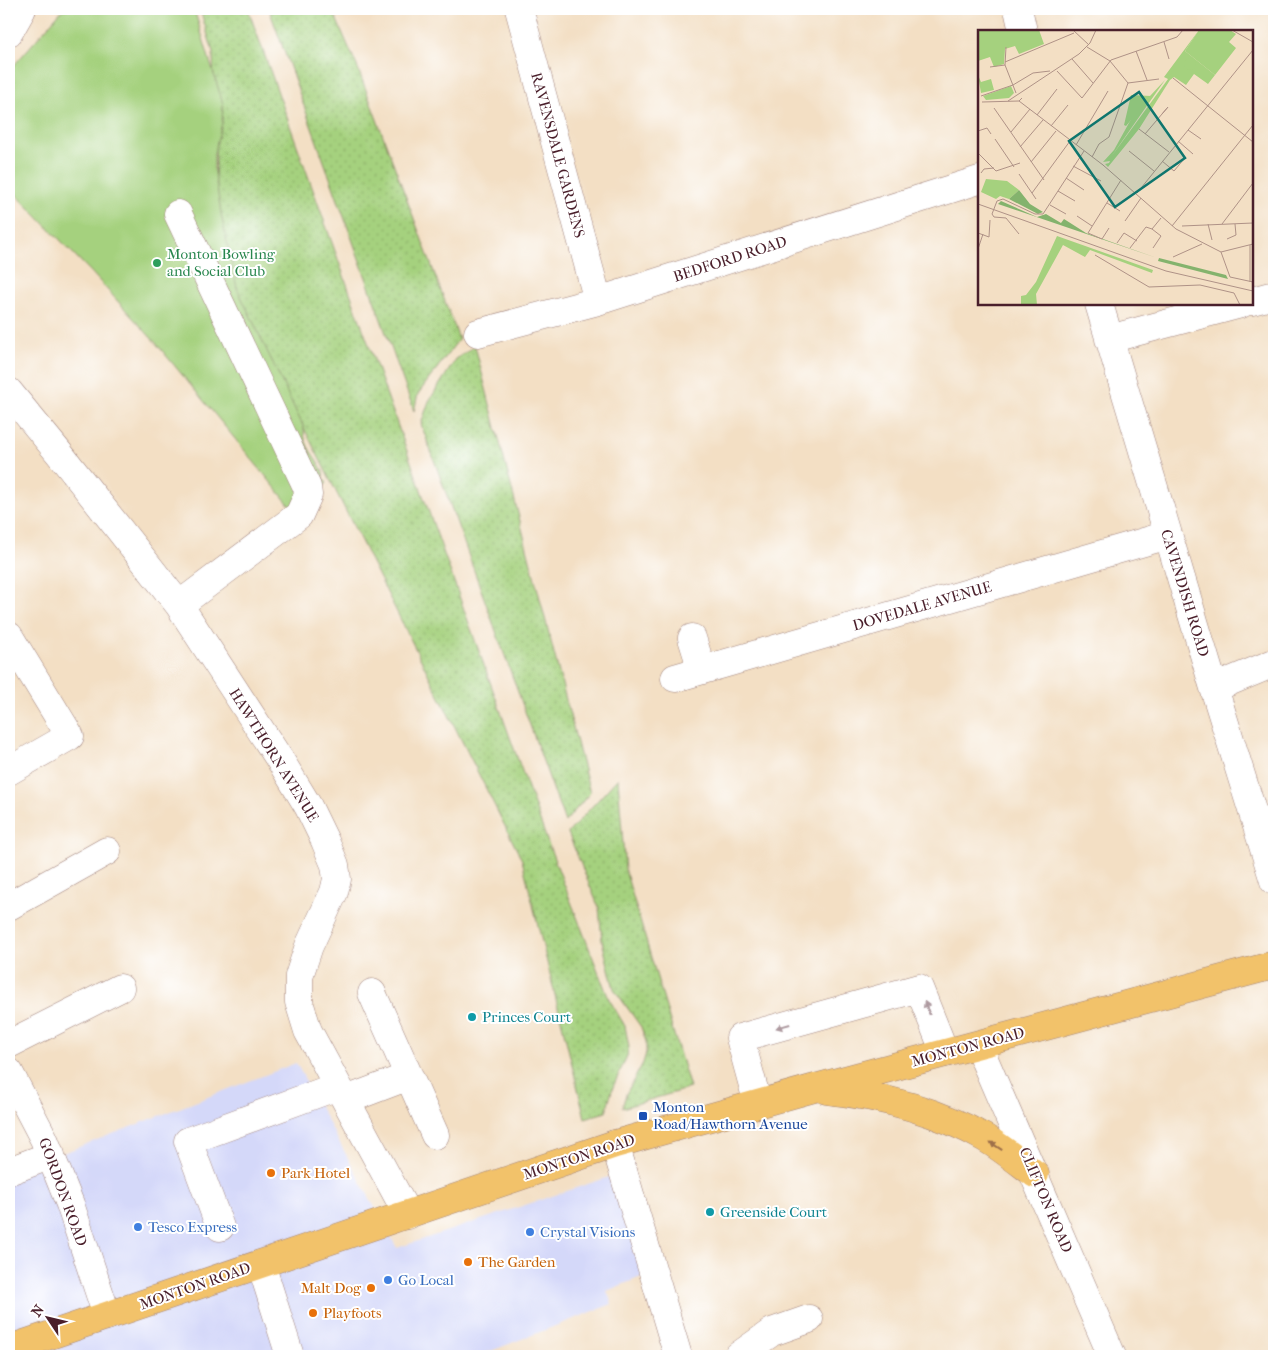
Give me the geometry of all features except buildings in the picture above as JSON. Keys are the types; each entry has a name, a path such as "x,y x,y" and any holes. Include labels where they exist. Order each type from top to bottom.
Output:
{"main road":[{"name":"MONTON ROAD","path":"9,1349 615,1144 1274,965"},
{"path":"812,1089 871,1096 928,1113 985,1138 1035,1174"}],"street":[{"path":"9,32 22,9"},
{"name":"RAVENSDALE GARDENS","path":"519,9 598,301"},
{"path":"1018,9 1023,30"},
{"name":"BEDFORD ROAD","path":"478,333 598,301 978,180"},
{"path":"178,214 307,487 308,495 299,515 179,605"},
{"path":"1253,301 1274,295"},
{"name":"CAVENDISH ROAD","path":"1099,305 1274,881"},
{"path":"1109,339 1237,305"},
{"name":"HAWTHORN AVENUE","path":"9,392 179,605 308,806 335,865 337,879 334,892 309,946 299,976 298,1002 302,1015 342,1093 408,1215"},
{"name":"DOVEDALE AVENUE","path":"676,678 1168,535"},
{"path":"9,636 70,736 9,771"},
{"path":"692,638 702,670"},
{"path":"1214,688 1274,663"},
{"path":"9,906 107,851"},
{"path":"9,1044 120,988"},
{"path":"758,1104 740,1038 919,988 945,1053"},
{"path":"372,993 435,1135"},
{"name":"CLIFTON ROAD","path":"978,1045 1112,1356"},
{"name":"GORDON ROAD","path":"9,1072 51,1155 70,1204 107,1316"},
{"path":"220,1227 188,1141 342,1093 409,1076"},
{"path":"615,1144 678,1356"},
{"path":"9,1171 51,1155"},
{"path":"261,1264 290,1356"},
{"path":"738,1356 772,1332 809,1318"}],"shaded area":[{"path":"296,1063 397,1248 612,1176 646,1275 607,1291 612,1304 478,1356 9,1356 9,1174"}],"green space":[{"name":"Monton Bowling and Social Club","path":"63,9 194,9 223,104 222,123 214,153 214,169 222,219 237,288 304,428 306,441 327,483 292,508 155,342 9,187 9,71"},
{"path":"200,9 248,9 548,843 609,999 625,1026 629,1047 613,1087 606,1112 585,1118 522,860 255,331 217,244 213,52"},
{"path":"269,9 332,9 357,66 459,339 418,394 414,411"},
{"path":"475,346 590,793 565,822 421,424 429,401 456,359"},
{"path":"618,778 625,870 690,1088 622,1108 626,1094 643,1063 646,1053 646,1042 641,1027 614,989 602,941 599,908 568,833"}],"place":[{"name":"Monton Bowling and Social Club","path":"157,263"},
{"name":"Princes Court","path":"472,1017"},
{"name":"Monton Road/Hawthorn Avenue","path":"643,1116"},
{"name":"Park Hotel","path":"271,1173"},
{"name":"Greenside Court","path":"710,1212"},
{"name":"Tesco Express","path":"138,1227"},
{"name":"Crystal Visions","path":"530,1232"},
{"name":"The Garden","path":"468,1262"},
{"name":"Go Local","path":"388,1280"},
{"name":"Malt Dog","path":"371,1288"},
{"name":"Playfoots","path":"313,1313"}]}
